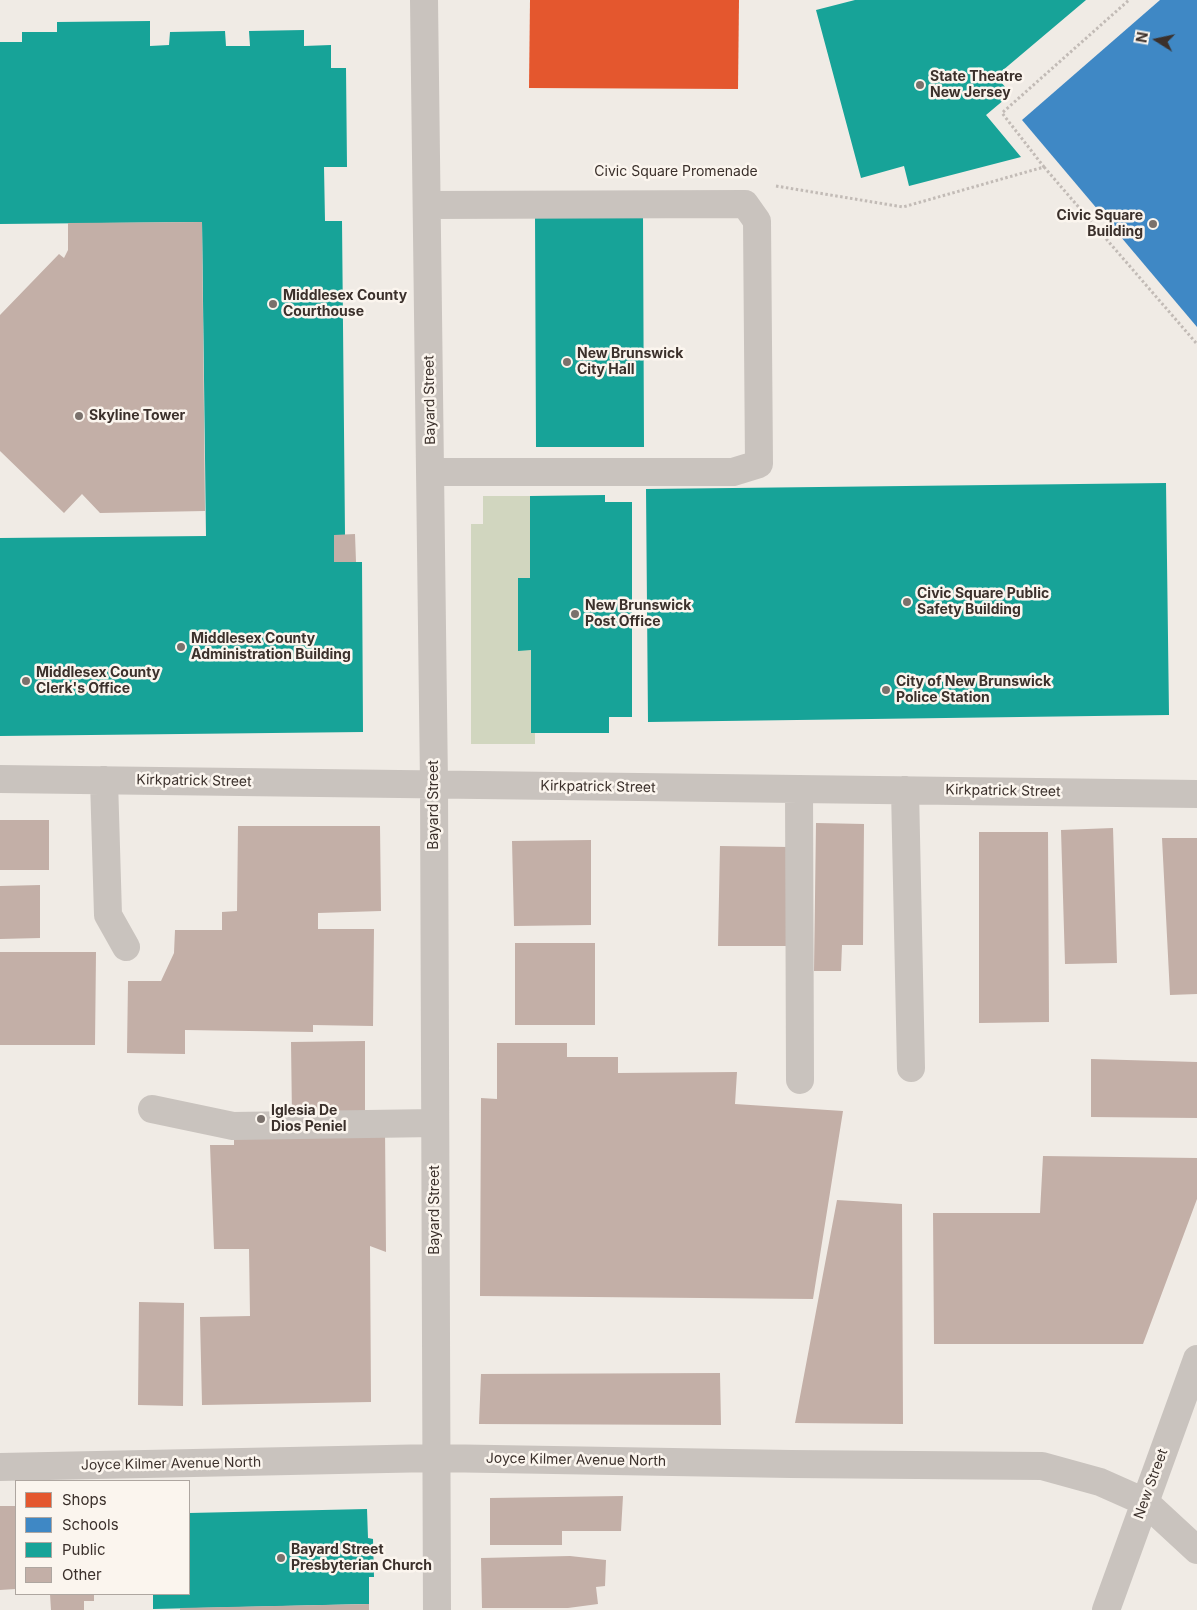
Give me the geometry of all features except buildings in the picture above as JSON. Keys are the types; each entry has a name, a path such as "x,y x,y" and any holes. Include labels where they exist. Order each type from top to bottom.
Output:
{"street":[{"name":"Bayard Street","path":"424,0 434,784 437,1610"},
{"path":"428,205 745,204 757,221 760,464 733,472 431,472"},
{"name":"Kirkpatrick Street","path":"0,778 1197,794"},
{"path":"104,780 108,915 126,946"},
{"path":"799,789 800,1080"},
{"path":"905,790 911,1068"},
{"path":"152,1109 233,1126 435,1122"},
{"name":"New Street","path":"1106,1610 1197,1359"},
{"name":"Joyce Kilmer Avenue North","path":"0,1468 436,1458 1042,1466 1100,1482 1145,1502 1197,1550"}],"path":[{"path":"1129,0 1002,113 1044,168 1197,344"},
{"name":"Civic Square Promenade","path":"775,186 903,206 1044,168"}],"green space":[{"path":"483,496 530,496 530,578 518,579 518,650 531,650 531,732 535,732 535,744 471,744 471,524 483,524"}],"place":[{"name":"State Theatre New Jersey","path":"920,85"},
{"name":"Civic Square Building","path":"1153,224"},
{"name":"Middlesex County Courthouse","path":"273,304"},
{"name":"New Brunswick City Hall","path":"567,362"},
{"name":"Skyline Tower","path":"79,416"},
{"name":"Civic Square Public Safety Building","path":"907,602"},
{"name":"New Brunswick Post Office","path":"575,614"},
{"name":"Middlesex County Administration Building","path":"181,647"},
{"name":"Middlesex County Clerk's Office","path":"26,681"},
{"name":"City of New Brunswick Police Station","path":"886,690"},
{"name":"Iglesia De Dios Peniel","path":"261,1119"},
{"name":"Bayard Street Presbyterian Church","path":"281,1558"}]}
